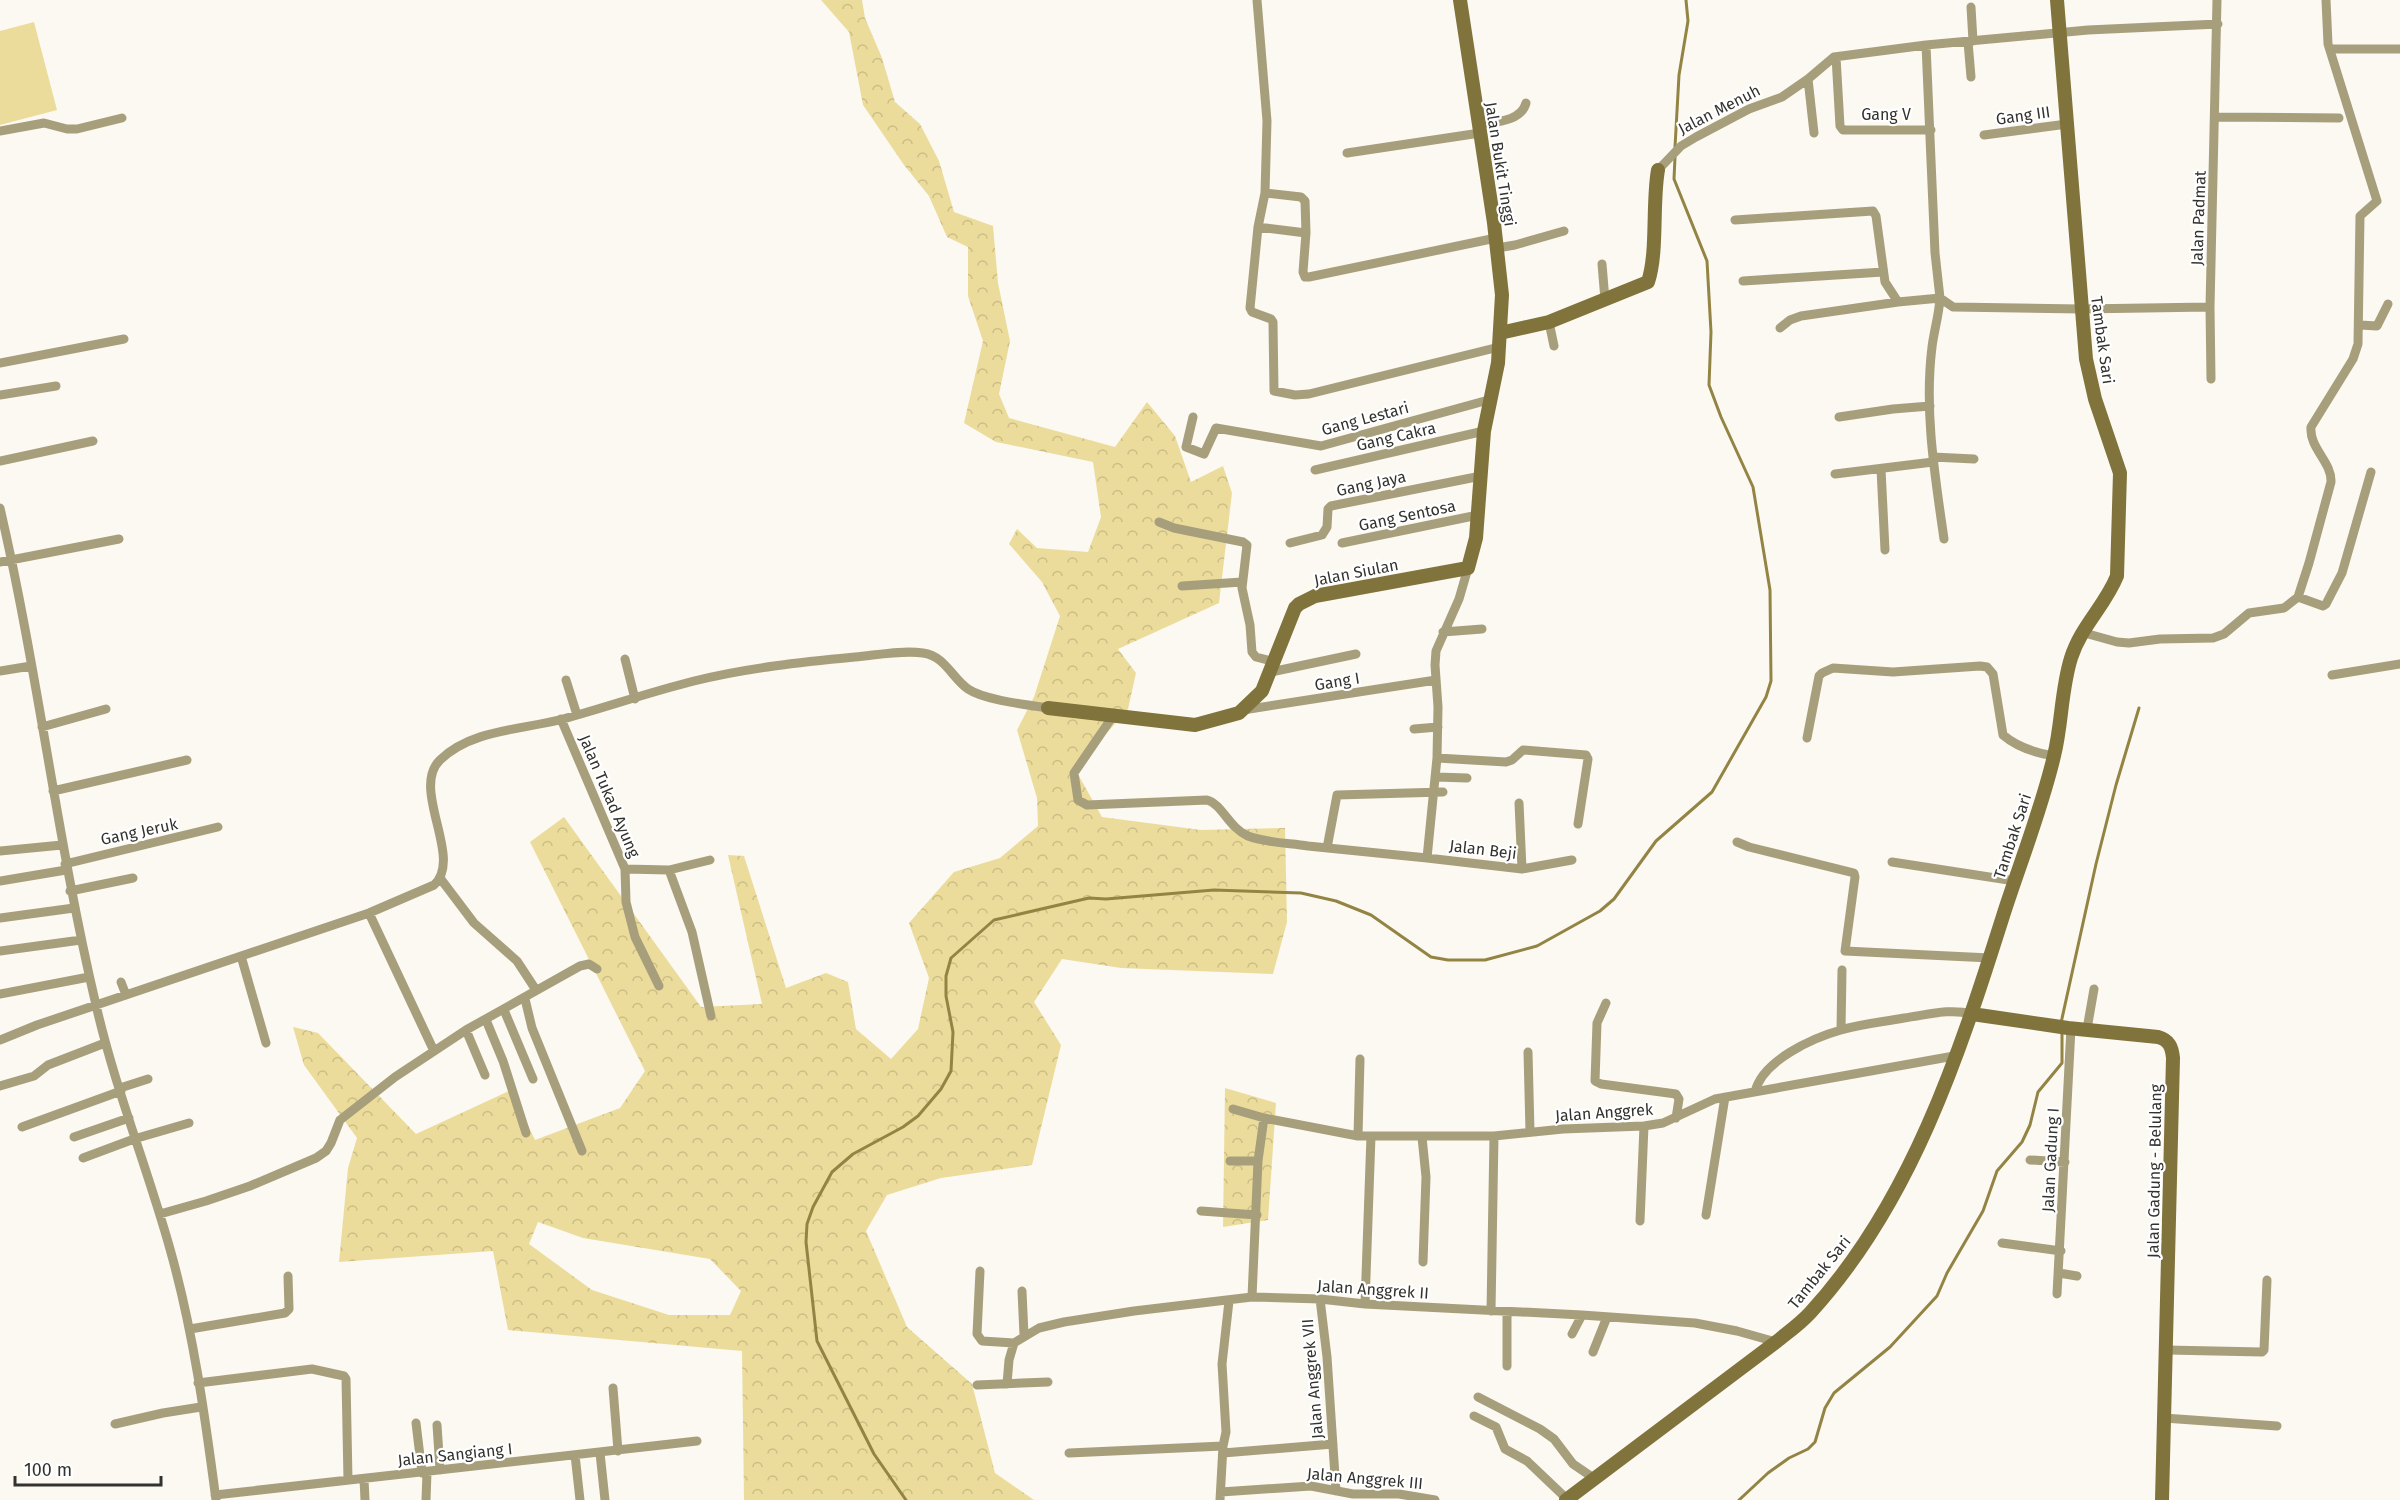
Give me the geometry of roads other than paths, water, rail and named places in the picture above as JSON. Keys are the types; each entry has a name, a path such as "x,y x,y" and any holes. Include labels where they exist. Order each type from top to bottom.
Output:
{"street":[{"path":"1257,0 1267,121 1265,193 1258,227 1250,309 1273,322 1273,386 1277,393 1309,394 1499,340 1492,399 1484,431 1475,545 1459,599 1436,651 1438,791 1427,858"},
{"name":"Jalan Bukit Tinggi","path":"1460,0 1502,295 1499,340"},
{"name":"Tambak Sari","path":"1567,1499 1809,1315 1861,1247 1912,1159 1938,1101 1972,1014 2054,756 2067,677 2081,632 2113,588 2117,576 2120,491 2117,461 2090,376 2081,309 2057,0"},
{"name":"Jalan Padmat","path":"2211,379 2210,307 2217,0"},
{"path":"2081,632 2129,643 2160,639 2213,638 2224,634 2249,613 2284,608 2299,597 2331,482 2330,471 2312,440 2311,427 2353,359 2367,326 2361,213 2377,201 2327,38 2326,0"},
{"path":"1971,8 1971,77"},
{"name":"Jalan Menuh","path":"1499,340 1648,282 1654,192 1658,170 1681,146 1749,109 1782,97 1808,79 1831,58 1971,41 2134,27 2218,24"},
{"path":"1926,45 1935,254 1940,298 1939,320 1932,347 1930,406 1933,460 1944,539"},
{"path":"2331,49 2400,49"},
{"name":"Gang V","path":"1836,57 1841,128 1931,130"},
{"path":"1808,79 1814,133"},
{"path":"1347,153 1479,129 1517,115 1525,108 1526,103"},
{"path":"2215,117 2339,117"},
{"path":"0,131 44,123 77,129 122,118"},
{"name":"Gang III","path":"1984,135 2067,124"},
{"path":"1265,193 1303,198 1306,232 1303,272 1305,277 1310,278 1496,243 1515,245 1564,231"},
{"path":"1735,220 1873,211 1876,216 1887,287 1898,302"},
{"path":"1258,227 1306,232"},
{"path":"1602,264 1605,300"},
{"path":"1743,281 1883,272"},
{"path":"1780,328 1790,320 1801,316 1940,298 1953,307 2081,309 2210,307"},
{"path":"2367,326 2377,326 2388,304"},
{"path":"1549,322 1554,346"},
{"path":"0,363 124,339"},
{"path":"0,395 56,386"},
{"name":"Gang Lestari","path":"1193,417 1186,447 1204,454 1216,428 1321,446 1492,399"},
{"path":"1839,417 1930,406"},
{"name":"Gang Cakra","path":"1315,470 1484,431"},
{"path":"0,461 93,441"},
{"path":"1835,474 1933,460 1974,459"},
{"path":"1881,469 1885,550"},
{"path":"2299,597 2320,606 2326,604 2342,573 2371,472"},
{"name":"Gang Jaya","path":"1290,543 1322,535 1327,527 1328,509 1331,506 1481,476"},
{"path":"0,508 12,561 70,891 110,1070 120,1090 160,1214 190,1329 216,1498"},
{"name":"Gang Sentosa","path":"1342,543 1478,515"},
{"path":"1159,522 1174,528 1245,543 1248,550 1242,582 1253,655 1273,667 1356,654"},
{"path":"0,562 119,538"},
{"name":"Jalan Siulan","path":"1047,708 1195,725 1243,710 1262,691 1295,608 1306,600 1468,568"},
{"path":"1182,586 1242,582"},
{"path":"1443,632 1482,629"},
{"path":"0,1040 96,1005 369,913 431,887 440,878 442,849 429,776 440,760 461,746 487,736 561,720 694,681 758,669 842,658 917,652 932,655 940,660 969,690 1025,705 1047,708"},
{"path":"625,659 635,699"},
{"path":"2332,675 2400,664"},
{"path":"0,671 31,666"},
{"path":"1807,738 1819,676 1826,670 1833,668 1893,672 1980,666 1987,667 1993,674 2003,735 2022,746 2054,756"},
{"path":"566,680 577,715"},
{"name":"Gang I","path":"1243,710 1436,680"},
{"path":"42,727 105,709"},
{"name":"Jalan Beji","path":"1113,716 1074,773 1078,800 1082,804 1207,800 1215,805 1233,828 1248,836 1272,841 1522,869 1572,860"},
{"name":"Jalan Tukad Ayung","path":"561,720 625,869 626,902 632,929 641,954 659,986"},
{"path":"1414,729 1438,727"},
{"path":"1437,758 1506,762 1512,760 1523,750 1586,755 1588,759 1578,824"},
{"path":"53,790 188,760"},
{"path":"1436,777 1467,778"},
{"path":"1327,848 1336,795 1438,791"},
{"path":"1519,803 1522,869"},
{"name":"Gang Jeruk","path":"0,881 66,867 218,827"},
{"path":"1737,842 1854,873 1845,951 1990,958"},
{"path":"0,851 62,845"},
{"path":"625,869 669,870 711,860"},
{"path":"1892,862 2015,881"},
{"path":"669,870 692,932 711,1016"},
{"path":"70,891 133,878"},
{"path":"440,878 474,922 517,962 536,990"},
{"path":"0,918 74,908"},
{"path":"369,913 434,1051"},
{"path":"0,951 81,940"},
{"path":"241,956 266,1043"},
{"path":"160,1214 239,1190 316,1158 326,1151 340,1120 395,1077 466,1030 525,999 536,990 585,964 597,969"},
{"path":"1841,1030 1842,970"},
{"path":"0,994 89,977"},
{"path":"121,982 126,995"},
{"path":"2087,1029 2094,989"},
{"path":"525,999 532,1028 582,1151"},
{"path":"1606,1003 1597,1023 1595,1081 1601,1084 1676,1094 1679,1099 1676,1118"},
{"path":"504,1010 533,1079"},
{"path":"1755,1092 1757,1082 1763,1073 1781,1059 1810,1042 1841,1030 1952,1011 1972,1014"},
{"name":"Jalan Gadung - Belulang","path":"1972,1014 2065,1027 2158,1036 2166,1040 2173,1052 2162,1500"},
{"path":"486,1020 526,1133"},
{"name":"Jalan Gadung I","path":"2057,1294 2065,1162 2065,1027"},
{"path":"466,1030 485,1076"},
{"path":"0,1086 34,1077 48,1065 105,1043"},
{"path":"1528,1052 1530,1132"},
{"name":"Jalan Anggrek","path":"1233,1109 1264,1118 1358,1136 1494,1136 1644,1126 1676,1118 1700,1104 1725,1097 1954,1056"},
{"path":"1358,1136 1360,1059"},
{"path":"22,1128 148,1079"},
{"path":"1706,1215 1725,1097"},
{"path":"74,1137 129,1118"},
{"path":"1252,1297 1258,1161 1264,1118"},
{"path":"82,1158 134,1138 189,1123"},
{"path":"1640,1221 1644,1126"},
{"path":"1365,1304 1371,1136"},
{"path":"1491,1311 1494,1136"},
{"path":"1422,1137 1426,1177 1423,1262"},
{"path":"2031,1160 2065,1162"},
{"path":"1230,1161 1258,1161"},
{"path":"1201,1211 1257,1215"},
{"path":"2002,1244 2061,1251"},
{"path":"980,1271 977,1334 982,1341 1014,1343 1009,1360 1007,1384"},
{"path":"2059,1273 2077,1276"},
{"path":"190,1329 285,1313 289,1309 288,1276"},
{"path":"2166,1350 2262,1352 2264,1350 2267,1280"},
{"path":"1022,1291 1024,1335"},
{"name":"Jalan Anggrek II","path":"1014,1343 1024,1335 1038,1329 1064,1322 1252,1297 1320,1299 1365,1304 1695,1323 1737,1331 1776,1342"},
{"name":"Jalan Anggrek VII","path":"1320,1299 1336,1491"},
{"path":"1220,1496 1226,1432 1222,1364 1229,1301"},
{"path":"1508,1313 1508,1366"},
{"path":"1572,1334 1582,1315"},
{"path":"1593,1352 1607,1317"},
{"path":"198,1383 312,1369 344,1376 346,1379 348,1480"},
{"path":"978,1385 1048,1382"},
{"path":"613,1388 618,1451"},
{"path":"1478,1397 1540,1429 1554,1439 1573,1464 1595,1479"},
{"path":"115,1424 201,1407"},
{"path":"1473,1416 1496,1427 1504,1449 1535,1467 1567,1499"},
{"path":"2164,1418 2277,1426"},
{"path":"416,1424 426,1500"},
{"path":"437,1425 440,1470"},
{"name":"Jalan Sangiang I","path":"216,1498 348,1480 697,1442"},
{"path":"1069,1453 1223,1450 1333,1444"},
{"path":"600,1453 605,1500"},
{"path":"575,1455 580,1500"},
{"path":"364,1479 365,1500"},
{"name":"Jalan Anggrek III","path":"1220,1496 1311,1486 1353,1494 1399,1494 1435,1500"}],"waterway":[{"path":"1675,147 1679,75 1688,21 1686,0"},
{"path":"906,1500 874,1454 817,1341 806,1242 807,1224 813,1207 832,1172 853,1154 903,1127 918,1116 941,1089 951,1071 953,1032 946,996 946,976 951,958 994,920 1089,898 1106,899 1214,890 1301,893 1336,901 1371,915 1431,957 1448,960 1485,960 1537,946 1600,911 1614,899 1656,841 1712,792 1766,697 1771,681 1770,590 1753,487 1709,385 1711,332 1707,261 1674,179 1675,157"},
{"path":"2061,1023 2096,864 2139,708"},
{"path":"1739,1500 1768,1473 1789,1458 1808,1449 1815,1442 1825,1408 1834,1393 1890,1347 1937,1296 1947,1273 1983,1211 1997,1171 2022,1142 2030,1125 2038,1092 2062,1063 2062,1032"}]}
